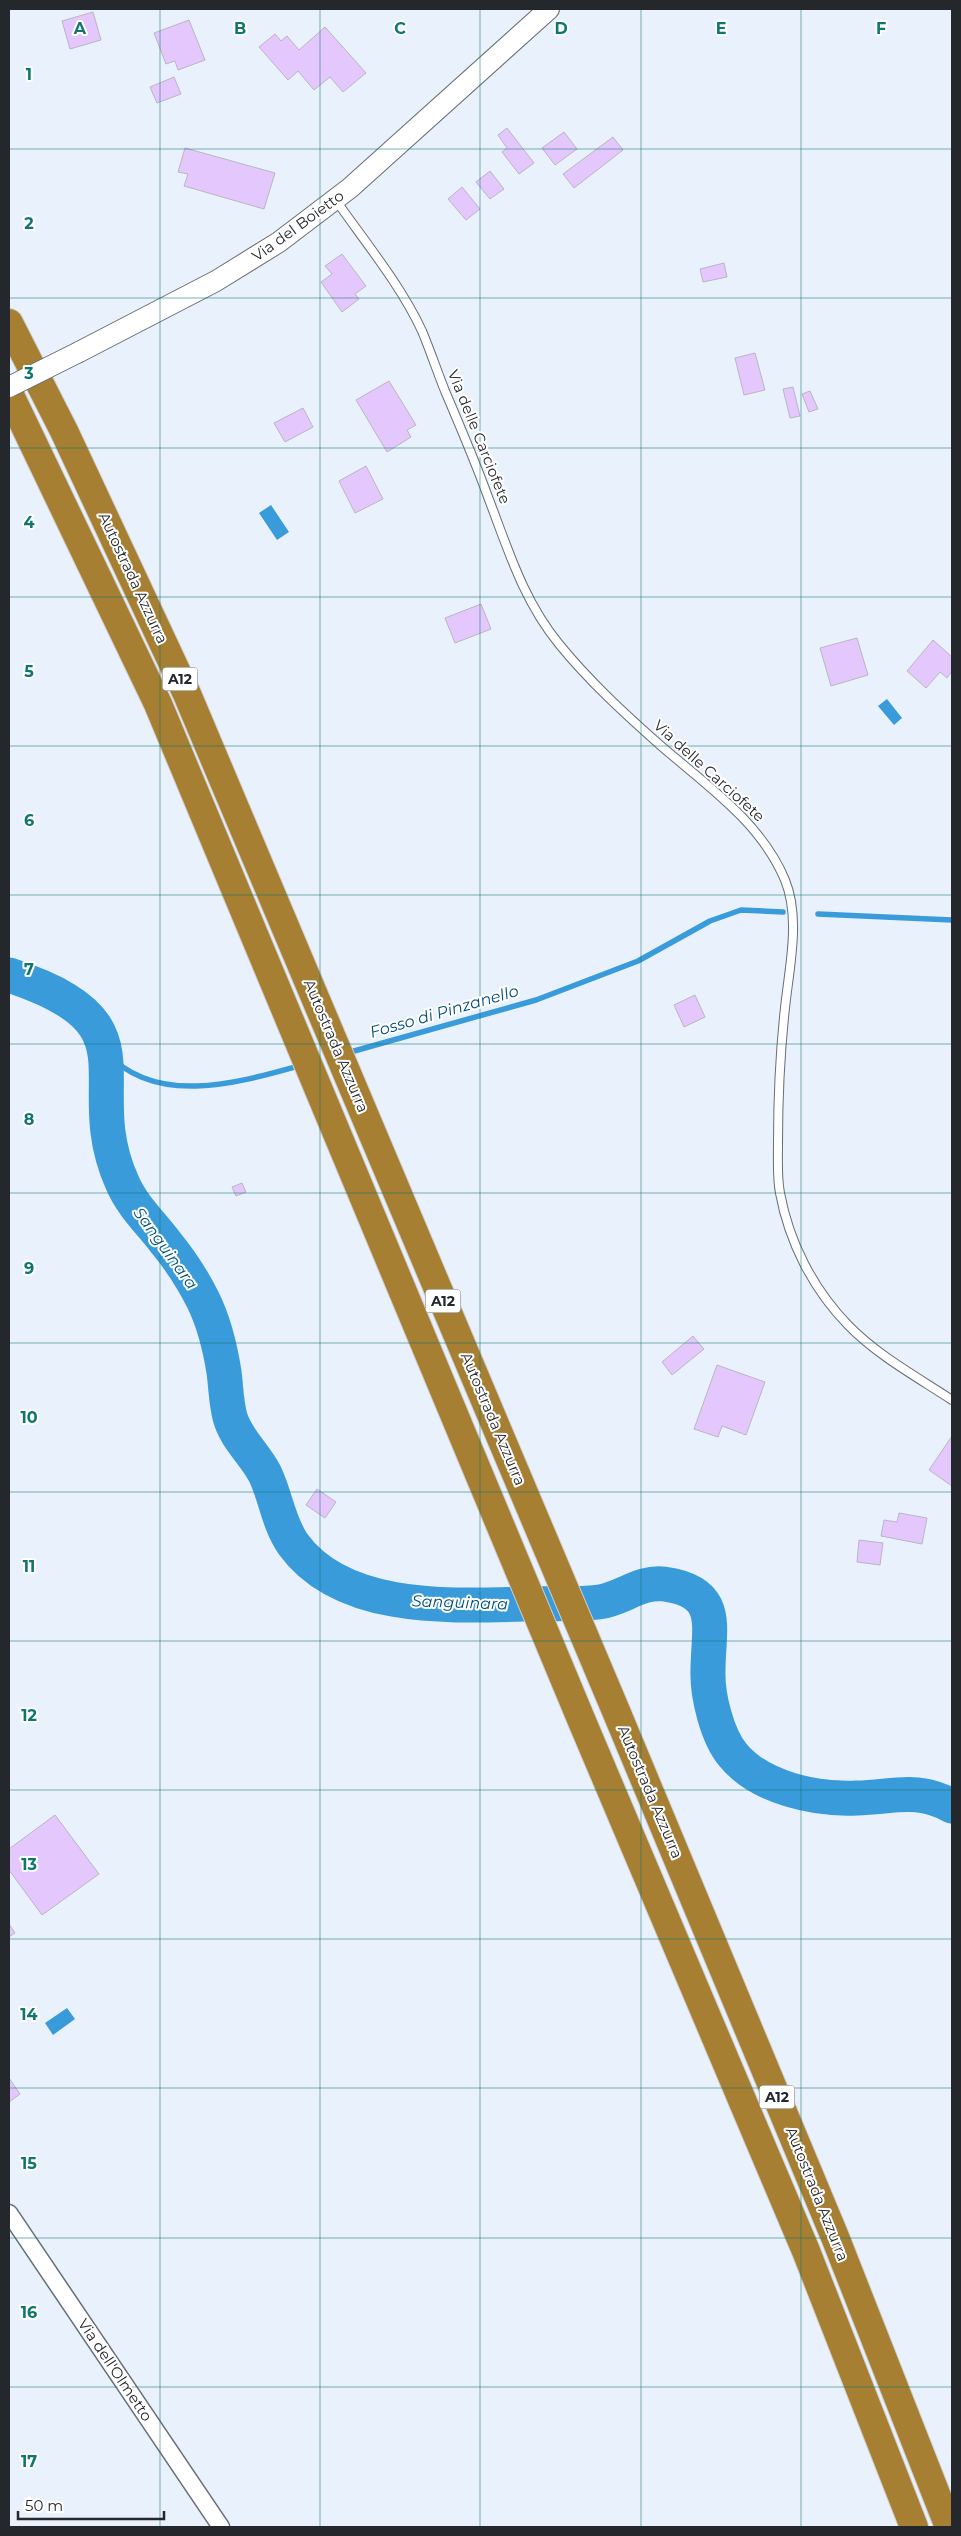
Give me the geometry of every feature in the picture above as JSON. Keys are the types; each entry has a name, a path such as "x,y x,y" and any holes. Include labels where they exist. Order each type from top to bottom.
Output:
{"highway":[{"name":"Autostrada Azzurra","path":"9,323 68,439 187,694 599,1670 831,2228 949,2527"},
{"name":"Autostrada Azzurra","path":"9,393 158,704 561,1671 806,2251 914,2527"}],"street":[{"name":"Via del Boietto","path":"9,387 240,268 279,242 335,200 549,9"},
{"name":"Via dell'Olmetto","path":"9,2214 221,2527"}],"lane":[{"name":"Via delle Carciofete","path":"335,200 394,283 421,330 488,495 513,566 537,613 562,648 606,694 642,729 741,815 760,837 779,866 789,890 792,906 790,963 779,1075 779,1189 786,1220 809,1272 820,1291 849,1326 881,1352 952,1400"}],"water":[{"path":"271,505 289,532 277,540 259,513"},
{"path":"887,699 902,718 894,725 878,706"},
{"path":"67,2008 75,2019 53,2035 45,2023"}],"building":[{"path":"93,12 101,40 70,49 62,21"},
{"path":"189,20 205,60 178,70 175,61 166,64 154,33"},
{"path":"325,27 366,73 343,92 330,77 314,90 298,71 288,80 259,47 275,34 281,41 287,36 299,50"},
{"path":"174,77 181,94 157,103 150,87"},
{"path":"507,128 534,163 519,174 502,152 507,148 498,135"},
{"path":"564,132 577,149 555,165 542,148"},
{"path":"613,137 623,150 574,188 563,174"},
{"path":"185,148 275,173 264,209 184,186 188,174 178,172"},
{"path":"490,171 504,189 490,199 476,182"},
{"path":"462,187 480,209 466,220 448,199"},
{"path":"342,254 366,286 355,294 359,299 342,312 321,282 332,274 325,266"},
{"path":"724,263 727,277 703,282 700,269"},
{"path":"755,353 765,390 744,395 735,358"},
{"path":"389,381 416,425 407,430 411,437 387,452 356,400"},
{"path":"793,387 800,416 790,418 783,389"},
{"path":"810,391 818,409 809,412 802,394"},
{"path":"303,408 313,427 285,442 274,423"},
{"path":"366,466 383,499 355,513 339,481"},
{"path":"481,604 491,629 455,643 445,618"},
{"path":"857,638 868,675 831,686 820,648"},
{"path":"933,640 952,657 952,671 947,678 940,672 926,688 907,671"},
{"path":"695,995 705,1017 684,1027 674,1005"},
{"path":"242,1183 246,1192 236,1196 232,1187"},
{"path":"693,1336 704,1349 672,1375 662,1362"},
{"path":"717,1365 765,1382 746,1435 722,1426 718,1437 694,1429"},
{"path":"952,1436 952,1486 929,1470"},
{"path":"317,1489 336,1502 325,1518 306,1505"},
{"path":"899,1513 927,1518 922,1544 881,1536 884,1520 897,1522"},
{"path":"859,1540 883,1543 880,1565 857,1562"},
{"path":"55,1815 99,1874 42,1915 9,1870 9,1849"},
{"path":"9,1924 15,1933 9,1937"},
{"path":"9,2078 20,2094 9,2102"}],"waterway":[{"name":"Fosso di Pinzanello","path":"347,1053 536,1000 638,961 710,921 741,910 783,912"},
{"name":"Fosso di Pinzanello","path":"818,914 952,920"},
{"name":"Sanguinara","path":"9,975 56,994 85,1014 100,1035 106,1059 106,1113 110,1146 122,1182 136,1207 181,1263 203,1300 218,1344 233,1425 265,1474 288,1536 314,1566 339,1582 368,1593 399,1600 431,1604 590,1603 615,1598 647,1585 664,1584 683,1588 696,1595 704,1604 708,1614 710,1626 708,1680 711,1703 727,1747 744,1766 773,1784 807,1794 841,1798 906,1794 928,1797 952,1806"},
{"name":"Fosso di Pinzanello","path":"106,1052 126,1069 149,1080 174,1085 200,1086 226,1083 302,1065"}]}
